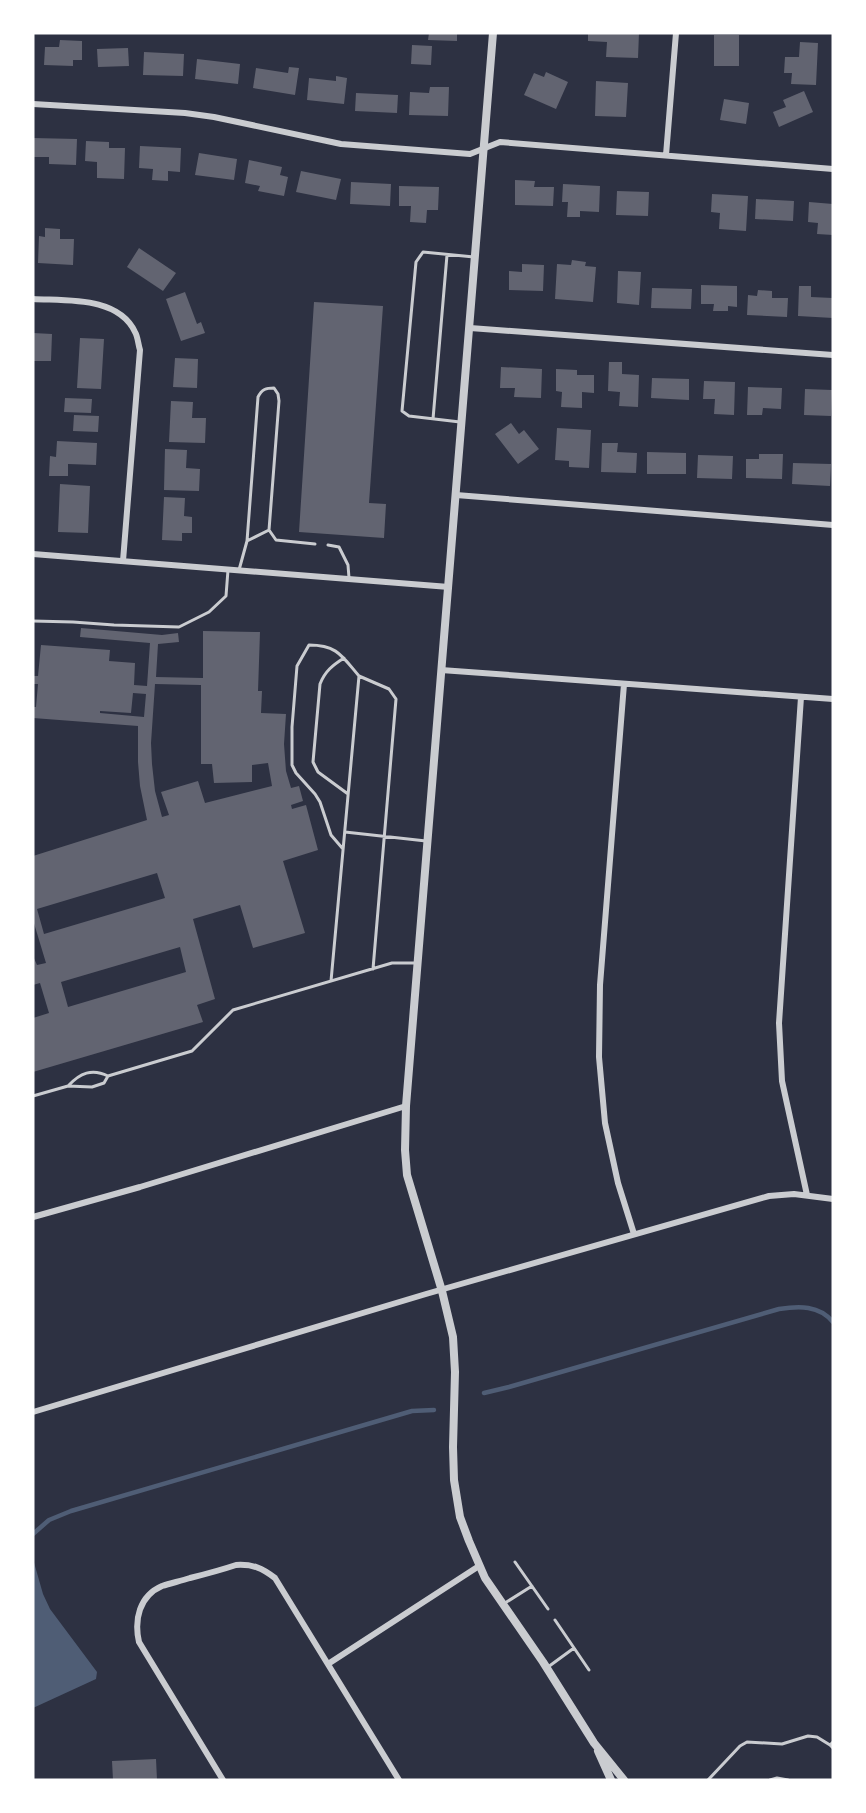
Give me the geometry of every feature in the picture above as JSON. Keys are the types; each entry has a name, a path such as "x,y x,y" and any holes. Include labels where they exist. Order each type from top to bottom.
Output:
{"street":[{"path":"493,33 406,1106 405,1150 407,1175 442,1291 453,1337 453,1447 455,1489 460,1517 479,1566 594,1743 624,1780"},
{"path":"666,155 676,33"},
{"path":"33,104 185,113 341,144 470,154 500,142 833,169"},
{"path":"33,298 96,304 113,309 127,320 135,332 140,350 123,561"},
{"path":"470,328 833,355"},
{"path":"456,495 833,525"},
{"path":"33,554 449,587"},
{"path":"441,670 833,699"},
{"path":"624,684 600,985 599,1057 605,1123 618,1183 634,1234"},
{"path":"801,697 779,1023 782,1082 807,1195"},
{"path":"33,1217 406,1106"},
{"path":"33,1412 769,1196 807,1195 833,1199"},
{"path":"223,1780 139,1642 136,1630 137,1619 141,1606 161,1587 236,1565 248,1564 264,1569 275,1578 399,1780"},
{"path":"328,1664 479,1566"},
{"path":"594,1743 611,1780"}],"lane":[{"path":"462,422 409,416 402,411 416,262 423,252 475,257"},
{"path":"433,418 447,255"},
{"path":"239,570 248,541 258,397 261,391 267,388 274,388 279,401 269,530 276,540 315,544"},
{"path":"248,541 269,530"},
{"path":"328,545 339,547 348,565 349,579"},
{"path":"33,621 178,627 209,612 226,596 228,569"},
{"path":"343,850 331,835 321,802 292,765 297,666 309,645 328,646 344,658 359,676 389,689 396,699 373,969"},
{"path":"344,658 330,667 320,684 313,762 318,772 348,794"},
{"path":"331,981 359,676"},
{"path":"345,832 427,841"},
{"path":"33,1096 68,1086 92,1087 104,1083 108,1076 192,1051 233,1010 392,963 418,963"},
{"path":"68,1086 87,1072 99,1071 108,1076"},
{"path":"515,1562 548,1609"},
{"path":"503,1604 532,1586"},
{"path":"555,1620 589,1670"},
{"path":"547,1668 574,1648"},
{"path":"708,1780 740,1746 747,1742 782,1744 808,1736 817,1737 832,1745"},
{"path":"770,1780 777,1778 788,1780"}],"water":[{"path":"33,1559 50,1609 97,1672 96,1679 33,1708"}],"building":[{"path":"429,33 457,33 457,41 428,40"},
{"path":"588,33 639,33 638,58 606,57 607,42 588,41"},
{"path":"714,35 739,35 739,66 714,66"},
{"path":"60,40 82,41 82,60 73,60 73,66 44,65 45,47 59,47"},
{"path":"800,42 818,43 816,85 791,84 792,73 784,73 785,57 799,57"},
{"path":"412,45 432,46 431,65 411,64"},
{"path":"128,48 129,66 98,67 97,49"},
{"path":"144,52 184,54 183,76 143,75"},
{"path":"197,59 240,64 238,84 195,79"},
{"path":"289,67 299,68 295,95 253,88 256,68 288,73"},
{"path":"546,72 568,82 556,109 524,95 534,73 544,77"},
{"path":"336,76 347,78 344,104 307,100 309,78 336,81"},
{"path":"596,81 628,83 626,117 595,116"},
{"path":"430,87 449,87 448,116 409,115 410,92 429,93"},
{"path":"804,91 813,112 779,127 773,112 786,107 783,100"},
{"path":"356,93 398,95 397,113 355,111"},
{"path":"724,99 749,103 746,124 720,120"},
{"path":"33,138 77,139 76,165 49,164 49,157 33,157"},
{"path":"86,141 109,142 109,148 125,148 124,179 97,178 97,162 85,161"},
{"path":"140,146 181,148 180,172 168,171 168,181 152,180 153,169 139,168"},
{"path":"199,153 237,159 234,180 195,175"},
{"path":"249,160 282,167 280,175 288,177 284,196 258,191 260,186 245,183"},
{"path":"301,171 341,179 336,200 296,192"},
{"path":"515,180 535,181 534,187 554,187 553,206 515,205"},
{"path":"351,182 391,184 390,206 350,204"},
{"path":"563,184 600,186 599,212 580,211 580,217 567,217 568,202 562,202"},
{"path":"399,186 439,187 438,210 427,210 426,223 410,222 411,206 399,206"},
{"path":"617,191 649,192 648,216 616,215"},
{"path":"712,194 748,196 746,231 719,229 720,213 711,212"},
{"path":"756,199 794,201 793,221 755,219"},
{"path":"809,202 833,204 833,235 817,234 818,223 808,222"},
{"path":"45,228 60,229 60,239 74,239 73,265 38,263 39,236 45,237"},
{"path":"139,248 176,273 163,291 127,267"},
{"path":"572,260 586,262 585,266 596,267 593,302 555,299 557,264 571,265"},
{"path":"522,264 544,265 543,291 509,290 509,271 522,272"},
{"path":"618,271 641,272 639,305 617,303"},
{"path":"701,285 737,286 737,307 728,306 728,311 713,311 714,304 701,304"},
{"path":"799,286 811,286 811,297 833,298 833,318 798,316"},
{"path":"652,288 692,289 691,309 651,308"},
{"path":"758,290 772,291 772,298 788,298 787,317 747,315 748,295 757,296"},
{"path":"185,292 197,324 201,322 205,333 181,341 166,299"},
{"path":"314,302 383,306 369,503 386,504 384,538 299,532"},
{"path":"33,333 52,334 51,361 33,361"},
{"path":"80,338 104,339 101,389 77,388"},
{"path":"175,358 198,359 197,388 173,387"},
{"path":"609,362 622,362 622,374 639,375 638,407 619,406 620,392 608,391"},
{"path":"501,367 542,369 541,398 514,397 515,388 500,388"},
{"path":"556,369 577,370 577,375 594,375 594,393 582,392 582,408 561,407 562,392 556,391"},
{"path":"652,378 689,379 689,400 651,398"},
{"path":"704,381 735,382 734,415 714,414 715,399 703,399"},
{"path":"748,387 782,388 781,409 763,408 762,415 747,415"},
{"path":"805,389 832,390 831,416 804,415"},
{"path":"65,398 92,399 91,413 64,412"},
{"path":"171,401 193,402 192,418 206,418 205,443 169,442"},
{"path":"74,415 99,416 98,432 73,431"},
{"path":"511,423 519,434 524,430 539,449 518,464 495,434"},
{"path":"557,428 591,430 589,468 569,467 569,461 555,460"},
{"path":"57,441 97,443 96,465 68,464 68,476 49,476 50,456 56,457"},
{"path":"602,443 618,443 617,452 637,453 636,473 601,472"},
{"path":"165,449 187,450 186,468 200,469 199,491 164,490"},
{"path":"647,452 686,453 686,474 647,474"},
{"path":"759,454 783,454 782,479 746,478 746,459 759,459"},
{"path":"698,455 733,456 732,479 697,478"},
{"path":"793,463 831,464 830,486 792,484"},
{"path":"60,484 90,486 88,533 58,532"},
{"path":"164,497 185,498 184,516 192,517 192,533 182,533 182,541 162,540"},
{"path":"81,628 162,635 178,633 179,642 158,644 156,677 203,678 203,631 260,632 258,691 262,691 261,713 286,714 284,744 286,771 291,788 299,786 303,801 291,805 292,809 306,805 318,850 283,861 305,933 253,948 240,905 193,919 215,999 197,1005 203,1022 33,1072 33,1018 49,1013 40,983 33,985 33,956 37,965 46,963 33,920 33,856 147,820 140,786 138,726 33,718 38,684 33,684 33,676 38,676 41,645 110,650 109,661 135,663 134,685 147,686 150,643 80,637","holes":["155,684 201,685 201,764 212,764 214,783 252,782 252,765 268,763 272,786 205,803 198,781 161,792 169,815 162,817 155,791 151,743","133,693 146,694 144,717 100,713 100,711 131,713","157,873 165,898 44,934 37,909","180,947 186,972 68,1007 61,982"]},
{"path":"156,1759 157,1780 113,1780 112,1761"}],"waterway":[{"path":"484,1393 779,1309 808,1308 821,1312 833,1322"},
{"path":"33,1534 49,1520 71,1511 412,1411 434,1410"}]}
